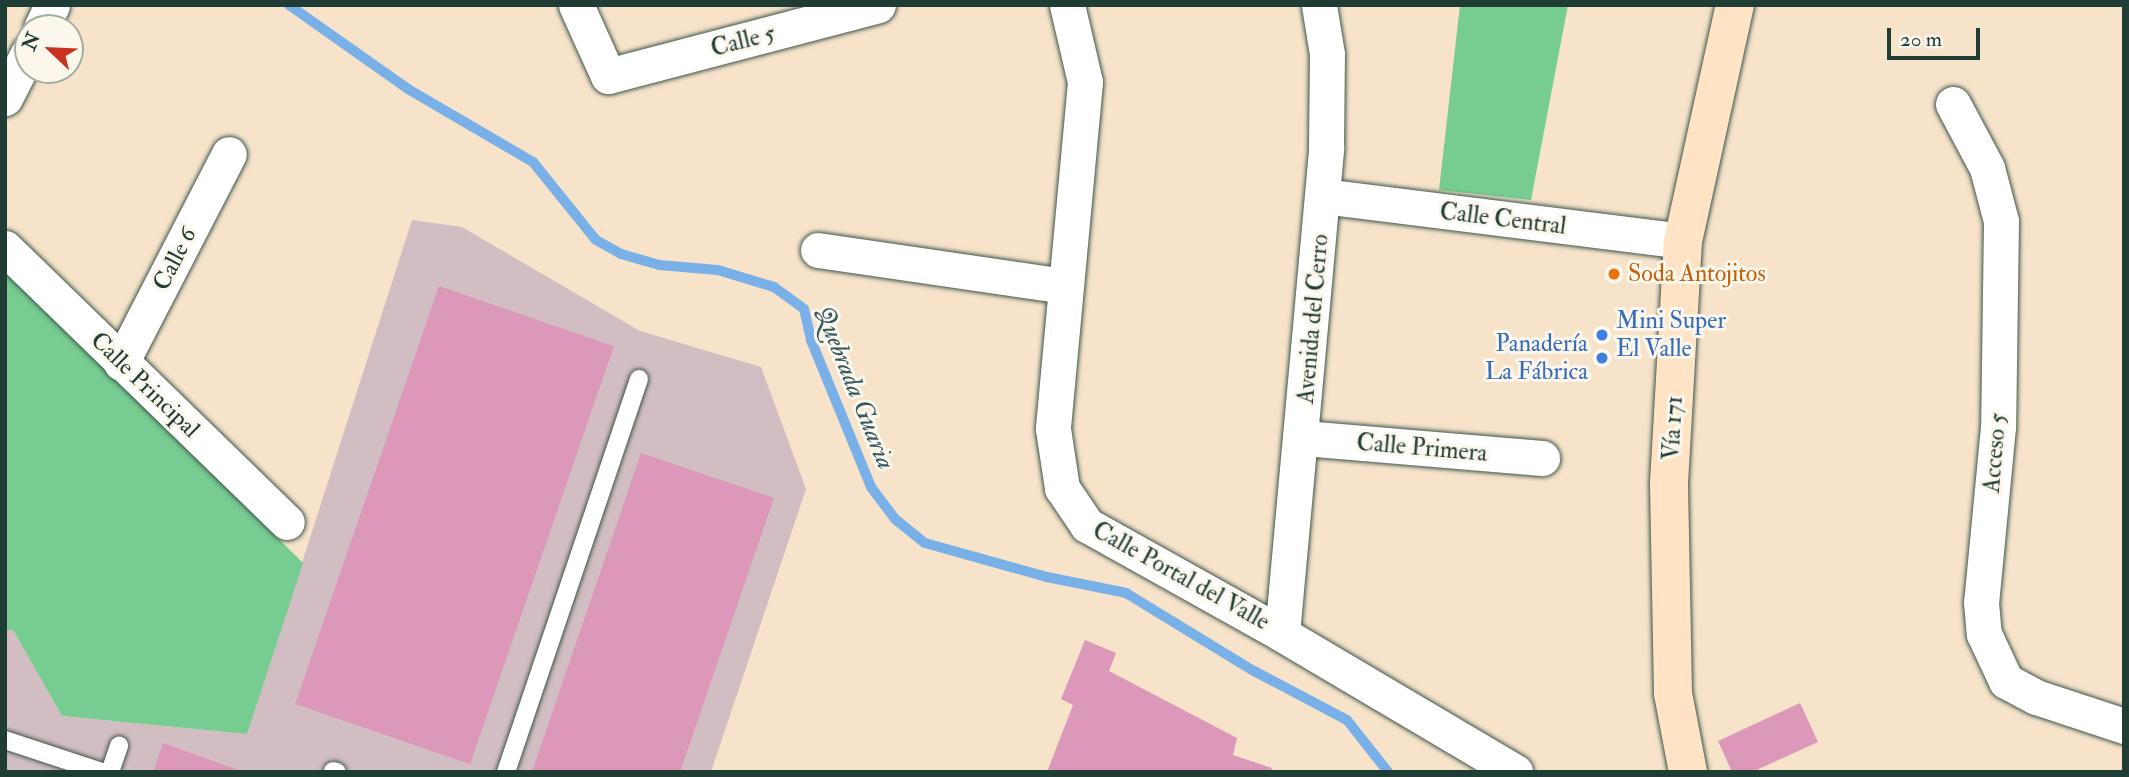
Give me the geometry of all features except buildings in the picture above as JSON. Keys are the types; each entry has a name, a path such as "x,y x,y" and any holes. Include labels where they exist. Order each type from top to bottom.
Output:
{"main road":[{"name":"Vía 171","path":"1688,772 1673,693 1670,483 1683,241 1735,5"}],"street":[{"name":"Calle 5","path":"576,5 608,76 816,13 878,5"},
{"name":"Calle Portal del Valle","path":"1067,5 1085,82 1064,286 1053,429 1062,488 1087,526 1282,634 1515,772"},
{"name":"Avenida del Cerro","path":"1282,634 1303,438 1323,196 1327,54 1319,5"},
{"path":"5,98 14,80"},
{"name":"Acceso 5","path":"1953,104 1987,168 2001,221 1998,427 1981,602 1984,634 2006,681 2036,697 2124,726"},
{"name":"Calle 6","path":"121,363 229,155"},
{"name":"Calle Central","path":"1323,196 1683,241"},
{"name":"Calle Principal","path":"5,248 287,522"},
{"path":"818,250 1064,286"},
{"name":"Calle Primera","path":"1303,438 1542,458"}],"lane":[{"path":"506,772 639,379"},
{"path":"5,740 102,772"},
{"path":"110,772 119,746"}],"shaded area":[{"path":"412,220 462,227 640,331 761,367 806,489 711,772 5,772 5,630 13,630 62,716 247,734"}],"green space":[{"path":"1460,5 1568,5 1531,200 1439,190"},
{"path":"5,267 303,563 247,734 62,716 13,630 5,630"}],"waterway":[{"name":"Quebrada Guaria","path":"289,5 408,89 533,162 596,240 621,254 659,265 718,270 774,287 804,309 811,340 871,487 895,519 925,543 1047,577 1126,593 1254,671 1347,720 1388,772"}],"place":[{"name":"Soda Antojitos","path":"1614,274"},
{"name":"Mini Super El Valle","path":"1602,335"},
{"name":"Panadería La Fábrica","path":"1602,358"}]}
